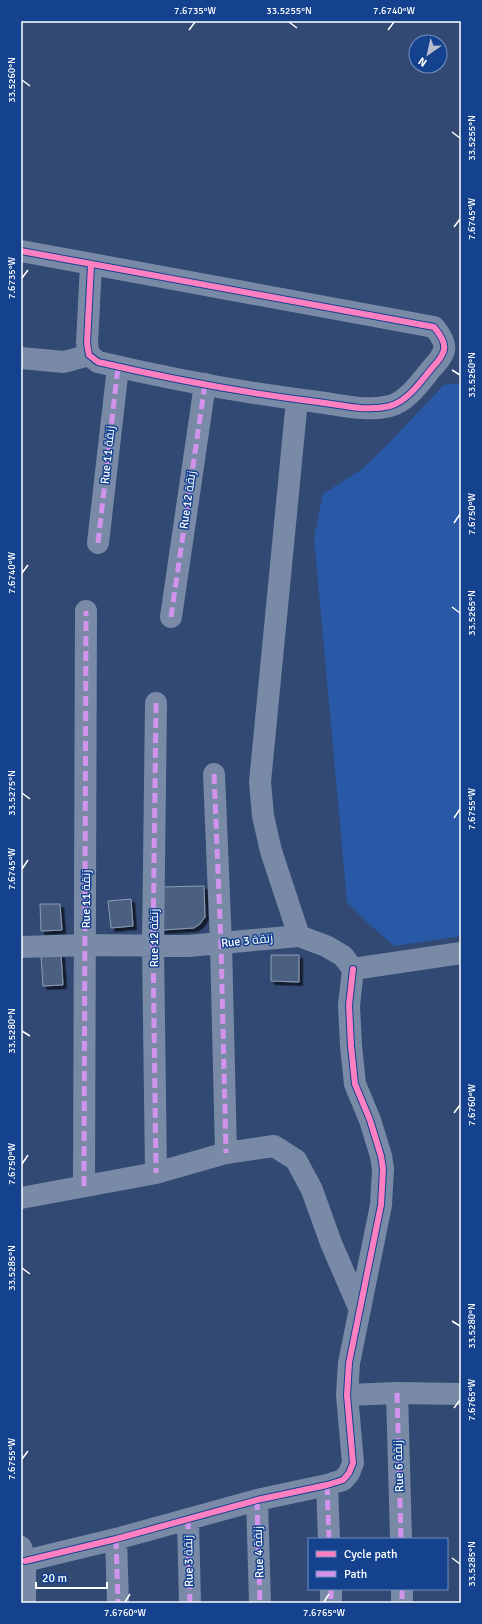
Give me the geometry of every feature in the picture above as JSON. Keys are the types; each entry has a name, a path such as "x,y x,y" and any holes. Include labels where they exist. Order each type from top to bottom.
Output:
{"street":[{"path":"21,251 434,327 442,337 445,345 443,356 407,397 392,405 370,409 296,400 205,384 98,362 89,355 87,343 91,265"},
{"path":"21,358 64,362 89,355"},
{"name":"Rue 11 زنقة","path":"98,543 118,366"},
{"name":"Rue 12 زنقة","path":"171,617 205,384"},
{"path":"296,400 260,782 262,816 299,936"},
{"name":"Rue 11 زنقة","path":"84,1186 86,612"},
{"name":"Rue 12 زنقة","path":"156,703 153,946 156,1173"},
{"path":"214,774 221,944 226,1153"},
{"name":"Rue 3 زنقة","path":"21,947 86,945 188,946 299,936 326,946 343,956 353,968"},
{"path":"25,1603 23,1553 116,1539 257,1500 327,1485 343,1480 349,1473 353,1463 347,1395 349,1363 381,1205 383,1170 381,1156 370,1120 355,1084 349,1005 353,968 461,953"},
{"path":"21,1198 156,1173 226,1153 274,1146 296,1160 312,1190 360,1310"},
{"path":"347,1395 397,1393 461,1394"},
{"name":"Rue 6 زنقة","path":"397,1393 400,1538"},
{"path":"327,1485 329,1538"},
{"name":"Rue 4 زنقة","path":"257,1500 260,1603"},
{"name":"Rue 3 زنقة","path":"188,1520 190,1603"},
{"path":"116,1539 118,1603"},
{"path":"331,1590 331,1603"},
{"path":"402,1590 402,1603"}],"shaded area":[{"path":"461,383 461,936 394,946 347,902 314,538 323,494 362,469 444,385"}],"building":[{"path":"204,886 205,917 200,924 194,928 162,930 160,887"},
{"path":"131,899 133,926 111,928 108,901"},
{"path":"40,904 60,904 62,930 41,931"},
{"path":"61,954 63,985 43,986 41,955"},
{"path":"271,955 299,955 299,982 271,981"}],"marked path":[{"path":"98,543 118,367"},
{"path":"171,617 205,384"},
{"path":"84,1186 86,611"},
{"path":"156,703 153,946 156,1173"},
{"path":"214,774 221,944 226,1153"},
{"path":"397,1393 401,1538"},
{"path":"327,1485 329,1538"},
{"path":"257,1500 260,1603"},
{"path":"188,1519 190,1603"},
{"path":"116,1539 118,1603"},
{"path":"331,1590 331,1603"},
{"path":"402,1590 402,1603"}],"cycle path":[{"path":"21,251 434,327 439,333 444,344 443,353 419,384 403,400 381,408 345,406 235,390 180,380 98,362 89,355 87,343 91,265"},
{"path":"25,1561 116,1539 257,1500 327,1485 343,1480 349,1473 353,1463 347,1395 349,1363 381,1205 383,1169 381,1156 370,1120 355,1084 349,1005 353,969"}]}
